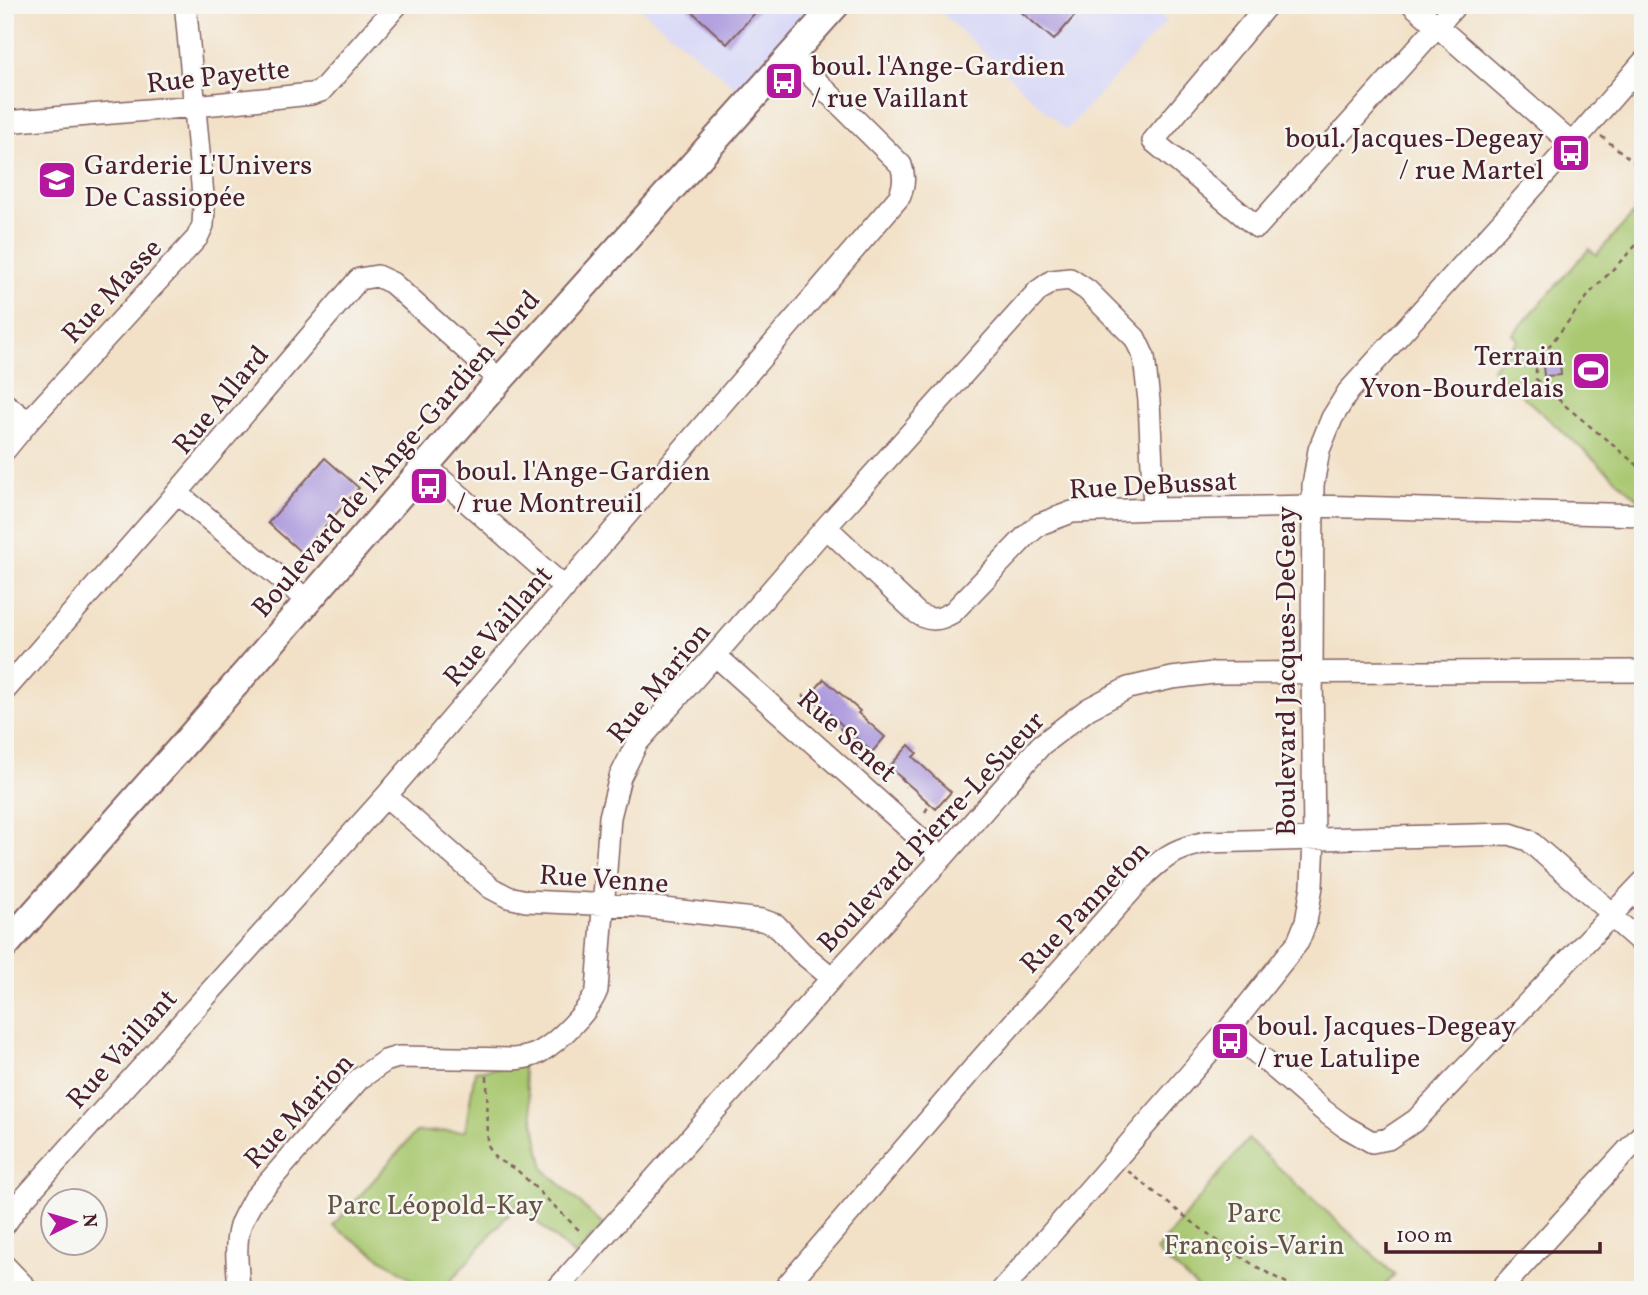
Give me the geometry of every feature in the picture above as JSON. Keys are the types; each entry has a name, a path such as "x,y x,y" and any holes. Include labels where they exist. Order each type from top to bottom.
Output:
{"main road":[{"name":"Boulevard de l'Ange-Gardien Nord","path":"5,946 499,380 836,5"}],"street":[{"name":"Rue Masse","path":"5,450 197,237 203,225 204,206 186,12 188,5"},
{"name":"Rue Payette","path":"5,122 311,94 321,91 397,5"},
{"path":"1267,5 1153,141 1257,227 1456,5"},
{"path":"1413,5 1572,144"},
{"name":"Rue Vaillant","path":"5,1224 19,1204 386,796 900,196 904,184 901,165 791,56"},
{"name":"Boulevard Jacques-DeGeay","path":"1002,1290 1229,1029 1298,942 1306,922 1312,886 1314,838 1313,485 1319,450 1332,418 1348,392 1643,62"},
{"name":"Rue Allard","path":"5,691 359,279 377,276 392,283 499,380"},
{"name":"Rue Marion","path":"239,1290 238,1234 253,1200 359,1079 385,1061 398,1057 513,1059 538,1054 559,1038 589,1006 597,990 610,817 620,777 637,743 826,527 1038,291 1052,281 1070,279 1087,290 1135,338 1144,357 1149,401 1154,509"},
{"path":"5,404 28,422"},
{"path":"426,466 565,588"},
{"path":"177,493 307,600"},
{"name":"Rue DeBussat","path":"826,527 917,613 935,620 953,612 1040,524 1072,512 1314,506 1643,515"},
{"name":"Rue Senet","path":"715,655 942,858"},
{"name":"Boulevard Pierre-LeSueur","path":"556,1290 1041,745 1088,709 1128,688 1172,678 1213,673 1643,671"},
{"name":"Rue Venne","path":"386,796 491,888 508,897 526,901 605,904 762,920 776,925 801,952 832,978"},
{"name":"Rue Panneton","path":"783,1290 983,1057 1155,865 1184,847 1207,842 1510,834 1535,846 1643,943"},
{"path":"1229,1029 1344,1126 1372,1142 1388,1139 1416,1121 1643,882"},
{"path":"1500,1290 1643,1133"},
{"path":"5,1266 28,1290"}],"path":[{"path":"1595,132 1643,169"},
{"path":"1643,238 1591,292 1536,363 1536,379 1643,470"},
{"path":"803,695 815,705 817,702"},
{"path":"837,720 835,722 845,734"},
{"path":"868,749 865,752 872,759"},
{"path":"901,778 905,787"},
{"path":"925,812 930,804"},
{"path":"486,1058 488,1146 496,1159 517,1170 596,1245"},
{"path":"1115,1160 1198,1227 1277,1279 1302,1290"}],"shaded area":[{"path":"636,5 819,5 742,93"},
{"path":"933,5 1149,5 1167,21 1066,130"}],"green space":[{"path":"1643,203 1643,503 1492,369 1518,340 1513,334 1589,249 1596,255"},
{"name":"Parc Léopold-Kay","path":"522,1065 544,1169 604,1226 575,1256 517,1204 443,1290 428,1290 333,1226 416,1132 465,1131 475,1071"},
{"name":"Parc François-Varin","path":"1248,1139 1395,1275 1384,1286 1388,1290 1200,1290 1156,1251"}],"building":[{"path":"685,5 762,5 727,44"},
{"path":"1013,5 1084,5 1054,40"},
{"path":"1560,364 1561,375 1544,376 1543,365"},
{"path":"325,458 359,488 302,553 268,523"},
{"path":"824,679 885,737 872,752 810,696"},
{"path":"909,745 917,753 913,757 951,792 936,809 889,767"}],"place":[{"name":"boul. l'Ange-Gardien / rue Vaillant","path":"784,81"},
{"name":"boul. Jacques-Degeay / rue Martel","path":"1571,153"},
{"name":"Garderie L'Univers De Cassiopée","path":"57,180"},
{"name":"Terrain Yvon-Bourdelais","path":"1591,371"},
{"name":"boul. l'Ange-Gardien / rue Montreuil","path":"429,486"},
{"name":"boul. Jacques-Degeay / rue Latulipe","path":"1230,1041"}]}
